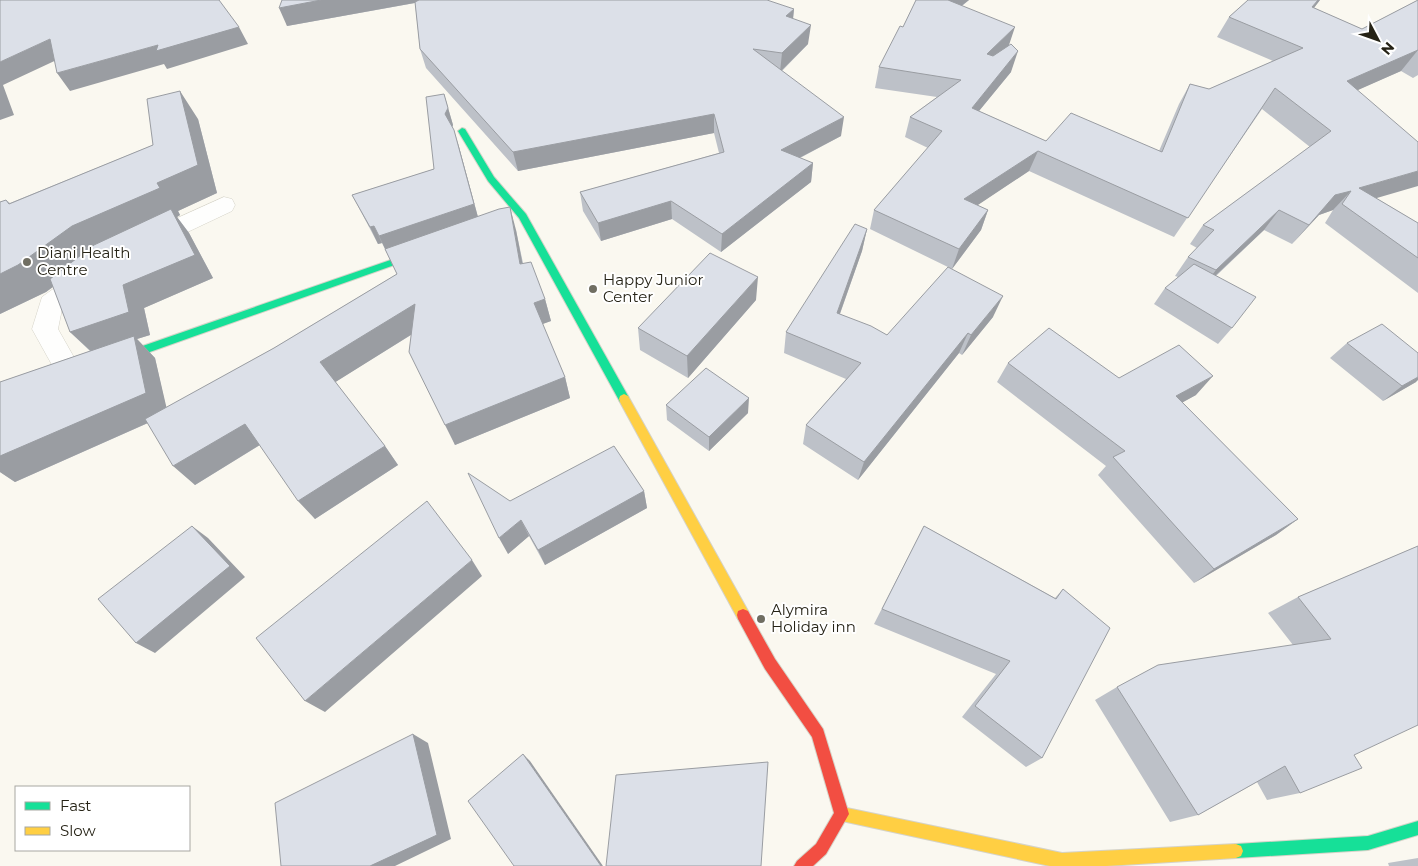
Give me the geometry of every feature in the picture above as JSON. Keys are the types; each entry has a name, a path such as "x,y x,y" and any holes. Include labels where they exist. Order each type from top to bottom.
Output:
{"street":[{"path":"462,131 491,179 519,218 770,664 818,734 842,814 821,849 802,866"},
{"path":"131,249 224,205"},
{"path":"100,365 439,246"},
{"path":"71,375 46,329 51,304 106,262"},
{"path":"842,814 1062,862 1368,843 1418,828"}],"building":[{"path":"0,0 219,0 239,27 156,51 158,45 57,73 50,39 0,62"},
{"path":"282,0 321,0 279,8"},
{"path":"419,0 767,0 794,9 786,16 811,25 782,53 753,49 844,117 781,150 813,163 722,234 671,201 598,223 580,192 724,152 714,114 513,152 420,49 415,2"},
{"path":"916,0 948,0 1015,27 987,54 993,56 1011,44 1018,51 972,108 1046,141 1071,113 1162,152 1190,84 1209,89 1303,48 1229,17 1248,0 1318,0 1312,7 1362,29 1418,0 1418,50 1347,81 1418,142 1418,171 1359,188 1418,223 1418,258 1342,204 1351,191 1335,195 1309,225 1279,210 1216,270 1188,257 1214,230 1203,225 1331,131 1275,88 1188,218 1038,151 964,199 988,210 959,249 874,210 942,131 910,117 961,80 879,67 900,26 903,27"},
{"path":"180,91 198,165 157,183 160,188 72,226 18,265 0,274 0,202 6,200 9,204 153,145 147,99"},
{"path":"444,94 448,108 445,114 454,130 474,204 379,236 374,226 370,227 352,195 434,169 426,97"},
{"path":"510,207 520,264 531,262 545,299 534,303 565,377 445,425 409,352 415,304 320,362 385,446 298,501 245,424 173,466 145,419 274,348 397,274 385,249 499,209"},
{"path":"171,209 195,255 123,285 129,312 70,332 50,279 94,245"},
{"path":"855,224 867,229 837,313 871,326 887,335 948,267 1003,296 971,335 968,333 864,462 806,425 861,363 786,332"},
{"path":"710,253 758,277 687,356 638,328"},
{"path":"1194,264 1256,297 1232,328 1165,288"},
{"path":"1382,324 1418,353 1418,377 1402,386 1347,343"},
{"path":"1049,328 1119,378 1179,345 1213,376 1176,396 1298,519 1214,569 1113,457 1125,451 1008,363"},
{"path":"134,336 146,393 0,456 0,382"},
{"path":"706,368 749,398 709,437 666,405"},
{"path":"614,446 644,491 538,550 521,520 499,538 468,473 510,501"},
{"path":"427,501 472,560 305,701 256,638"},
{"path":"192,526 230,566 136,643 98,599"},
{"path":"924,526 1056,599 1063,589 1110,628 1042,758 975,706 1010,661 882,609"},
{"path":"1418,546 1418,725 1354,755 1362,768 1300,793 1285,766 1198,815 1117,687 1158,665 1331,639 1298,597"},
{"path":"413,734 437,835 370,866 281,866 275,803"},
{"path":"523,754 601,866 514,866 468,801"},
{"path":"768,762 761,866 606,866 616,775"}],"traffic: fast":[{"path":"462,131 491,179 523,216 624,399"},
{"path":"112,361 428,250"},
{"path":"1236,851 1368,843 1418,828"}],"traffic: slow":[{"path":"624,399 743,615"},
{"path":"842,814 1062,861 1236,851"}],"traffic: jam":[{"path":"743,615 770,664 818,734 842,814 821,849 802,866"}],"place":[{"name":"Diani Health Centre","path":"27,262"},
{"name":"Happy Junior Center","path":"593,289"},
{"name":"Alymira Holiday inn","path":"761,619"}]}
